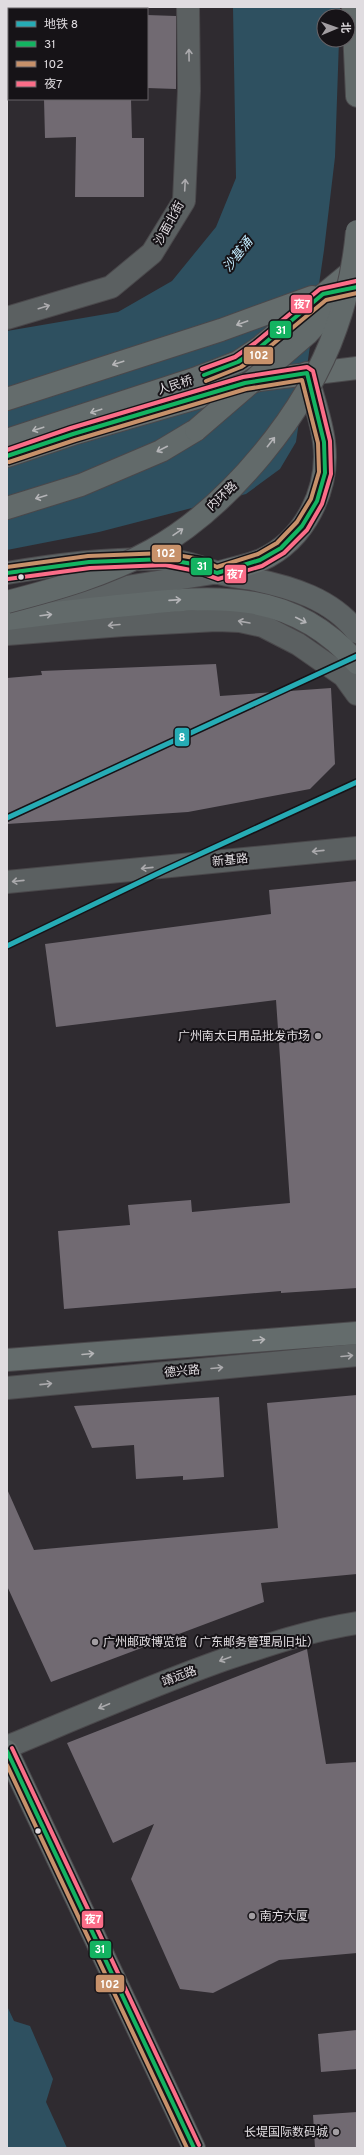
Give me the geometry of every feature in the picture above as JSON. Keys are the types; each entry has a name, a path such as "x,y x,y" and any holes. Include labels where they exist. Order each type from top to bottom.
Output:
{"highway":[{"path":"354,7 357,96"},
{"name":"内环路","path":"7,602 42,593 120,566 153,549 183,530 230,490 274,438 304,393 321,362 336,328 348,284 357,231"},
{"path":"196,430 323,318 338,302 357,274"},
{"path":"7,508 81,485 161,451 254,397 273,382 357,304"},
{"path":"7,620 164,600 231,598 271,606 302,620 328,635 357,663"}],"main road":[{"path":"322,294 357,267"},
{"path":"322,294 357,274"},
{"path":"322,294 357,287"},
{"name":"人民桥","path":"7,440 194,379 238,362 259,348 281,319 322,294"},
{"path":"7,399 221,330 281,319"},
{"path":"307,373 357,359"},
{"path":"307,373 357,368"},
{"path":"7,592 79,594 217,573 260,560 281,548 302,526 317,501 325,473 324,442 307,373"},
{"name":"人民桥","path":"7,456 81,432 245,383 307,373"},
{"path":"7,573 89,562 165,559 198,565 217,573 252,579 300,592 321,601 337,612 357,632"},
{"path":"7,1360 357,1333"},
{"path":"7,1751 194,2148"}],"street":[{"name":"沙面北街","path":"7,318 111,287 152,253 184,201 189,91 188,7"},
{"path":"7,634 122,625 217,620 240,621 263,626 298,644 344,676 357,694"},
{"name":"新基路","path":"7,882 357,848"},
{"name":"德兴路","path":"7,1388 357,1355"},
{"name":"靖远路","path":"7,1747 154,1686 218,1662 294,1637 357,1623"}],"water":[{"name":"沙基涌","path":"233,7 340,7 316,8 316,48 339,48 335,157 324,250 296,442 280,469 246,494 99,532 7,550 7,331 118,312 172,281 216,227 236,178"},
{"path":"7,2006 14,2021 30,2026 53,2079 46,2102 67,2148 7,2148"}],"building":[{"path":"148,15 176,16 176,89 148,88"},
{"path":"44,100 131,100 132,138 144,138 144,197 75,197 76,137 45,138"},
{"path":"216,664 220,696 331,688 335,764 310,789 188,812 7,824 7,678 42,675 41,671"},
{"path":"357,881 357,1288 281,1293 281,1291 64,1309 58,1231 130,1225 128,1205 191,1200 192,1212 290,1203 276,1000 56,1027 45,944 271,914 269,890"},
{"path":"357,1395 357,1574 261,1583 264,1602 51,1682 7,1586 7,1489 34,1550 278,1528 267,1403"},
{"path":"219,1397 224,1477 183,1480 183,1476 136,1479 134,1445 92,1448 74,1406"},
{"path":"307,1649 326,1764 357,1762 357,1953 279,1960 213,1993 180,1989 131,1879 154,1824 113,1843 67,1743"},
{"path":"357,2030 357,2069 321,2072 318,2034"},
{"name":"长堤国际数码城","path":"357,2112 357,2148 315,2148 313,2115"}],"metro line":[{"name":"8","path":"7,818 357,656"},
{"name":"8","path":"7,946 163,871 357,782"}],"transit line":[{"name":"夜7","path":"202,369 235,357 255,343 320,289 356,281"},
{"name":"31","path":"204,375 238,362 259,348 323,294 357,287"},
{"name":"102","path":"206,381 241,367 262,353 326,300 357,293"},
{"name":"夜7","path":"7,450 71,428 243,377 307,367 313,371 330,441 331,474 322,504 307,530 284,553 262,566 218,579 196,571 165,565 90,568 8,579"},
{"name":"31","path":"7,456 73,434 245,383 307,373 324,442 325,473 317,501 302,526 281,548 260,560 217,573 198,565 165,559 89,562 7,573"},
{"name":"102","path":"7,567 88,556 165,553 200,559 217,567 258,554 277,543 297,522 311,499 319,472 318,443 302,380 246,389 75,440 9,462"},
{"name":"夜7","path":"12,1748 199,2145"},
{"name":"31","path":"7,1751 194,2148"},
{"name":"102","path":"7,1765 187,2148"}],"place":[{"name":"广州南太日用品批发市场","path":"318,1036"},
{"name":"广州邮政博览馆（广东邮务管理局旧址）","path":"95,1642"},
{"name":"南方大厦","path":"252,1916"},
{"name":"长堤国际数码城","path":"336,2132"}]}
